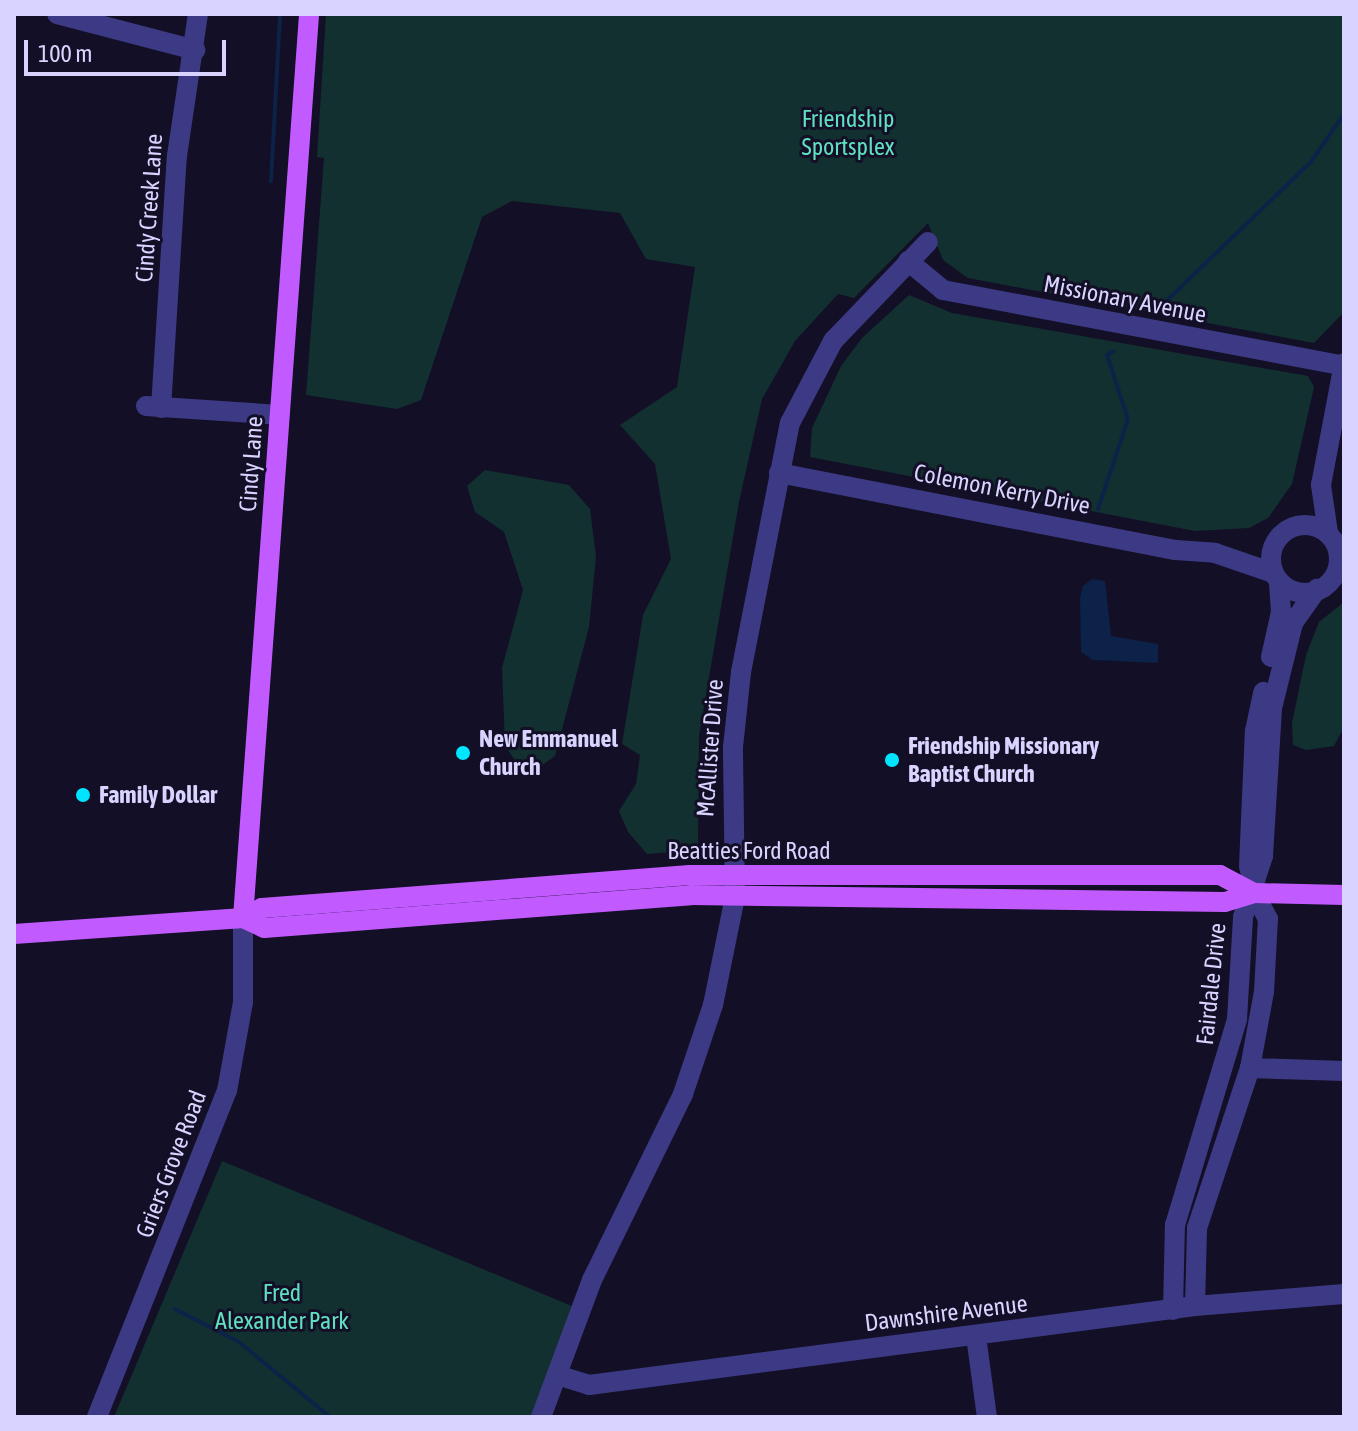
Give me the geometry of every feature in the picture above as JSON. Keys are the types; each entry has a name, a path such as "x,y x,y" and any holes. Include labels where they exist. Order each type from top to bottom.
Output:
{"main road":[{"name":"Cindy Lane","path":"243,918 309,14"},
{"name":"Beatties Ford Road","path":"14,934 243,918 264,928 691,895 734,886 1220,875 1254,893 1344,895"}],"street":[{"path":"57,14 195,50"},
{"name":"Cindy Creek Lane","path":"198,14 177,156 153,407 280,415"},
{"name":"McAllister Drive","path":"541,1417 592,1280 693,1070 716,993 734,886 736,715 790,423 819,361 848,322 928,242"},
{"name":"Missionary Avenue","path":"908,261 943,290 1344,364"},
{"path":"1254,893 1263,856 1277,683 1293,623 1330,584 1339,564 1321,485 1344,364"},
{"name":"Colemon Kerry Drive","path":"779,473 1176,550 1215,553 1276,578"},
{"path":"1254,893 1249,859 1255,731 1281,612 1276,578 1281,534 1321,485"},
{"path":"1281,534 1309,524 1337,545"},
{"name":"Colemon Kerry Drive","path":"1215,553 1281,534"},
{"path":"1276,578 1299,593 1330,584"},
{"name":"Fairdale Drive","path":"1173,1310 1175,1225 1233,1038 1243,917 1254,893"},
{"name":"Fairdale Drive","path":"1195,1306 1192,1255 1257,1042 1268,919 1254,893"},
{"name":"Griers Grove Road","path":"97,1417 227,1091 243,1002 243,918"},
{"path":"1233,1038 1257,1042"},
{"path":"1250,1068 1344,1071"},
{"path":"1202,1146 1222,1153"},
{"name":"Dawnshire Avenue","path":"557,1375 589,1385 1195,1306 1344,1294"},
{"path":"976,1336 987,1417"}],"green space":[{"name":"Friendship Sportsplex","path":"326,14 1344,14 1344,312 1314,343 968,278 943,260 928,223 854,298 838,294 795,341 762,399 739,502 699,736 698,850 647,854 628,832 619,811 636,784 640,755 622,744 643,615 671,559 655,464 620,425 677,387 695,267 646,259 620,213 512,201 482,217 421,400 397,409 306,395 324,158 317,157"},
{"path":"909,295 952,313 1308,376 1314,387 1292,484 1268,518 1249,528 1195,531 810,457 812,428 841,366 862,338"},
{"path":"485,470 569,485 590,509 596,557 589,627 555,756 534,771 519,767 505,745 502,668 523,590 504,532 475,512 467,486"},
{"path":"1344,602 1344,727 1334,746 1306,750 1293,745 1292,723 1306,655 1319,622"},
{"name":"Fred Alexander Park","path":"222,1161 572,1306 531,1417 114,1417"}],"water":[{"path":"1092,579 1105,581 1111,636 1158,644 1158,663 1093,660 1081,652 1080,598 1083,586"}],"waterway":[{"path":"271,181 280,14"},
{"path":"1158,309 1311,162 1344,114"},
{"path":"1098,509 1128,419 1107,355 1114,351"},
{"path":"175,1309 239,1342 330,1417"}],"place":[{"name":"New Emmanuel Church","path":"463,753"},
{"name":"Friendship Missionary Baptist Church","path":"892,760"},
{"name":"Family Dollar","path":"83,795"}]}
